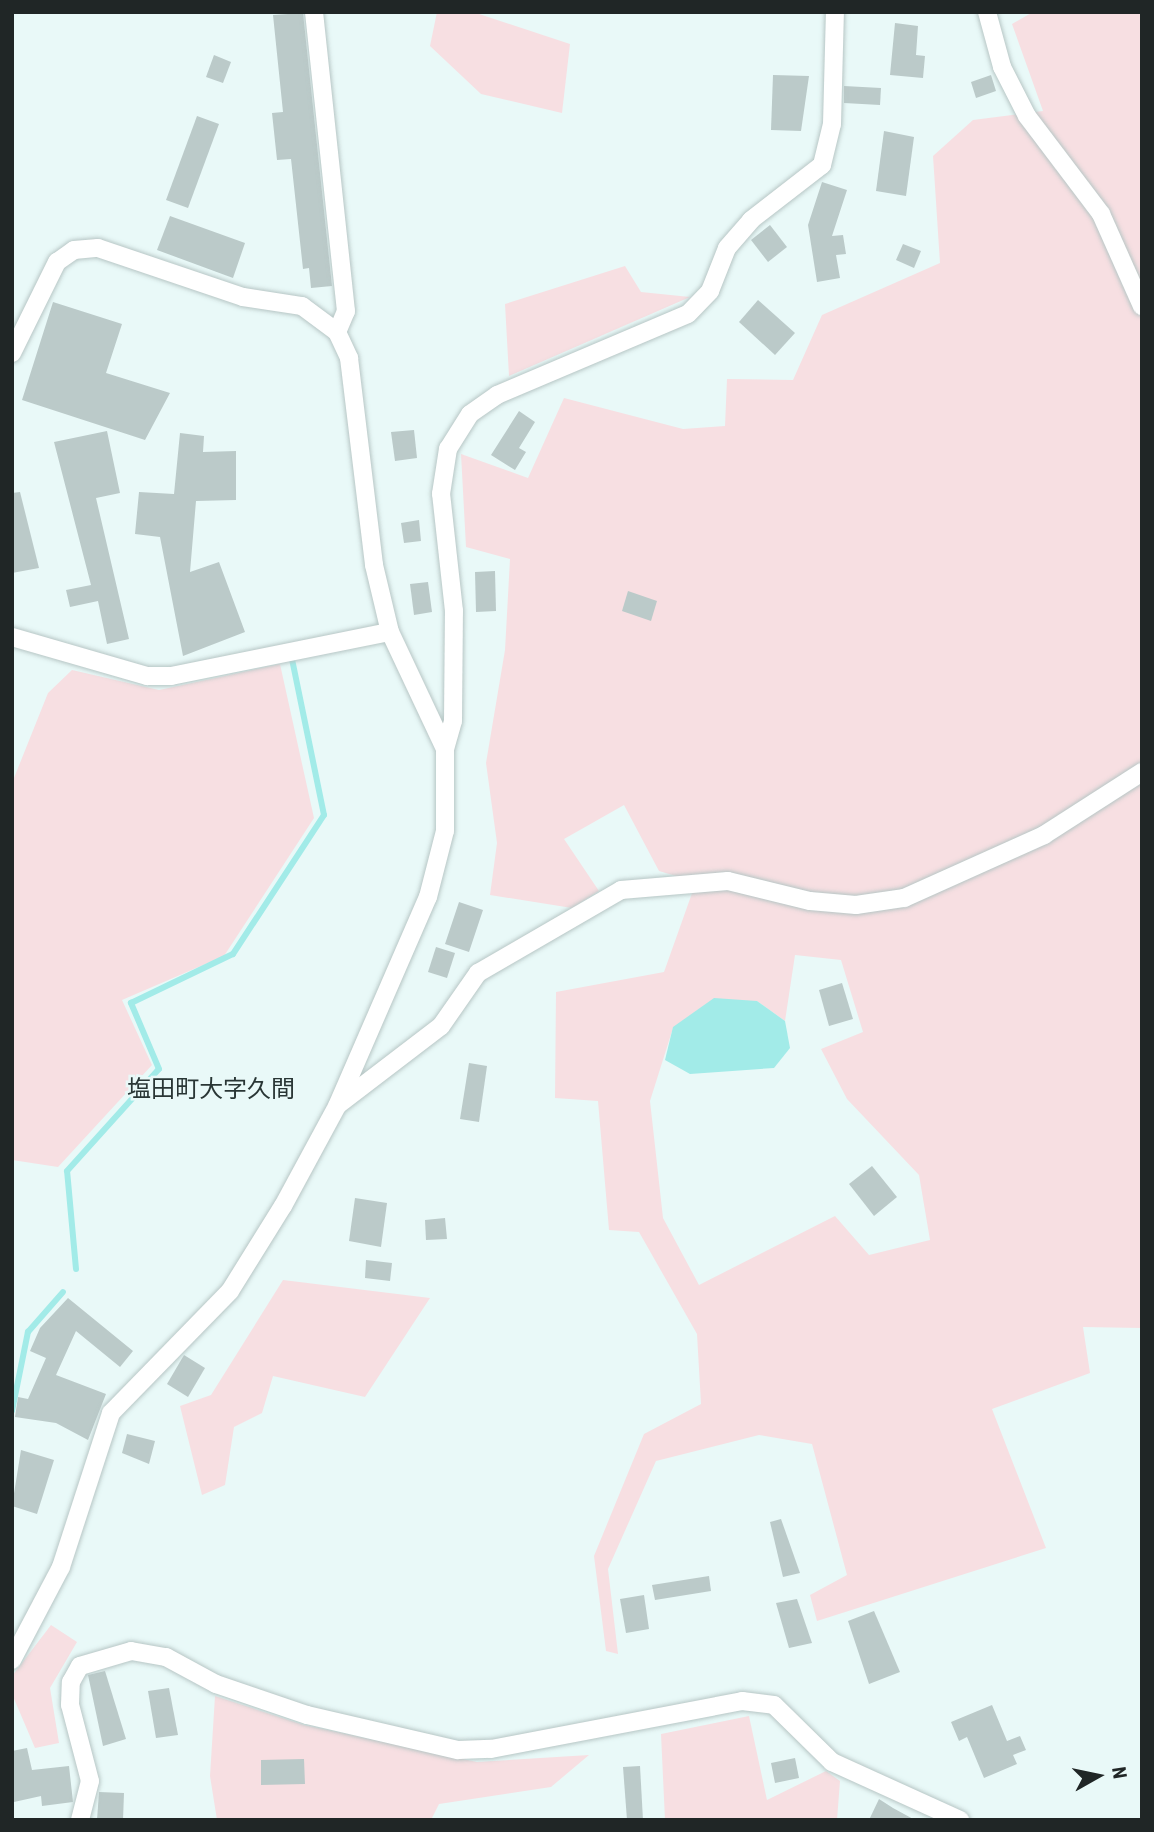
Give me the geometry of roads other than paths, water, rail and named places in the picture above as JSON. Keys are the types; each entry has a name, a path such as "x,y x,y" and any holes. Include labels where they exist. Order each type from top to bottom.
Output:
{"street":[{"path":"314,12 346,311 337,332"},
{"path":"12,1660 61,1567 111,1413 230,1291 337,1106 428,897 444,831 445,749 453,707 454,611 441,494 448,449 470,414 497,395 688,314 710,291 727,248 751,220 822,166 832,124 835,12"},
{"path":"988,12 1002,67 1027,117 1101,214 1142,306"},
{"path":"12,353 57,262 74,250 98,248 243,297 302,306 337,332 349,358 374,565 390,632 445,749"},
{"path":"12,637 147,676 170,676 390,632"},
{"path":"337,1106 441,1026 478,973 621,890 728,881 810,901 856,905 904,898 1044,835 1142,772"},
{"path":"80,1820 90,1781 70,1704 71,1682 80,1666 131,1651 166,1657 216,1684 307,1715 458,1750 491,1749 742,1701 774,1705 832,1762 960,1820"}],"water":[{"path":"714,998 757,1001 785,1021 790,1048 774,1068 690,1074 665,1060 673,1027"}],"waterway":[{"path":"76,1269 67,1171 159,1069 131,1003 233,954 324,815 292,659"},
{"path":"12,1411 28,1332 63,1292"}],"district":[{"name":"塩田町大字久間","path":"211,1090"}]}
